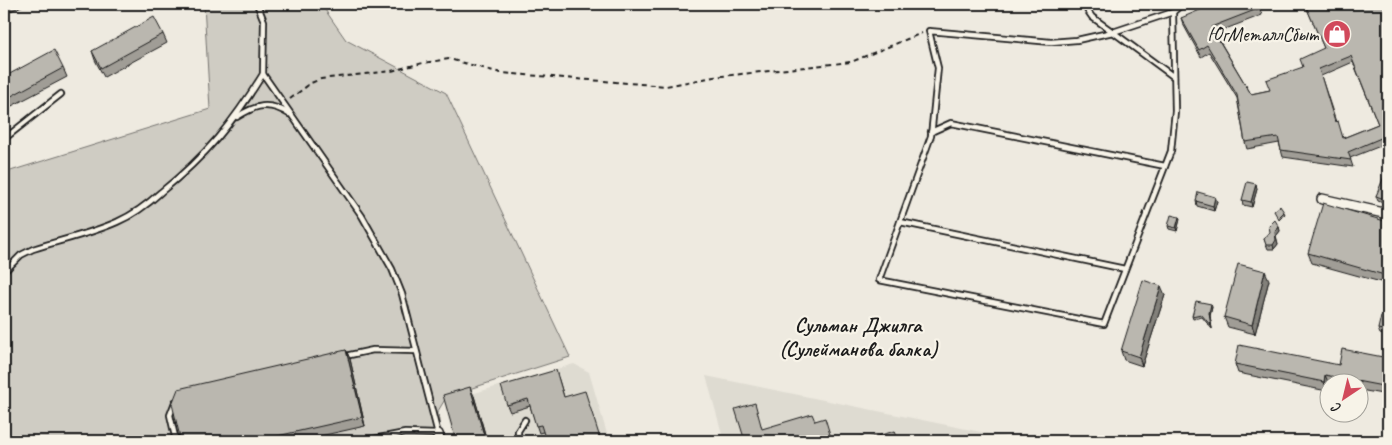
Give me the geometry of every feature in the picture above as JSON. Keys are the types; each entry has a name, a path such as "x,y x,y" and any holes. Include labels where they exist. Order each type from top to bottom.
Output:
{"street":[{"path":"1322,198 1388,214"}],"lane":[{"path":"4,272 21,255 33,249 119,222 145,206 189,169 236,118 263,74 264,21 257,4"},
{"path":"1083,4 1092,16 1174,77"},
{"path":"1173,12 1174,77 1171,151 1104,324 878,280 932,132 938,68 929,31 1051,42 1077,40 1113,32 1173,12 1182,4"},
{"path":"263,74 362,216 392,269 402,294 439,438 405,433 363,441"},
{"path":"4,139 61,94"},
{"path":"236,118 252,108 266,104 280,108 293,117"},
{"path":"932,132 951,123 1165,166"},
{"path":"900,222 1125,269"},
{"path":"335,358 373,350 416,351"},
{"path":"176,399 170,415 176,441"},
{"path":"518,441 518,431 525,420"}],"path":[{"path":"284,104 311,83 321,79 391,72 423,63 449,59 501,73 666,86 714,77 851,62 929,31"}],"shaded area":[{"path":"204,4 321,4 346,40 446,93 570,357 447,396 438,411 441,441 4,441 4,173 210,109"},
{"path":"574,364 589,372 609,441 454,441 444,402"},
{"path":"706,376 1025,441 724,441"}],"building":[{"path":"1214,4 1258,4 1260,8 1211,27 1251,94 1270,90 1266,80 1303,67 1300,59 1324,48 1305,4 1388,4 1388,135 1348,152 1351,160 1281,150 1278,137 1245,142 1237,95 1207,45 1199,50 1181,18","holes":["1351,56 1378,124 1343,138 1338,121 1335,122 1319,69"]},
{"path":"154,17 163,34 101,68 92,51"},
{"path":"54,50 63,68 4,100 4,77"},
{"path":"1385,174 1388,175 1387,200 1376,196"},
{"path":"1247,182 1256,184 1251,202 1242,200"},
{"path":"1198,192 1215,197 1213,206 1196,201"},
{"path":"1323,203 1388,222 1388,276 1308,253"},
{"path":"1280,206 1284,212 1278,218 1274,211"},
{"path":"1171,215 1179,217 1176,228 1168,226"},
{"path":"1275,220 1279,227 1275,232 1276,240 1273,245 1266,245 1264,239 1270,232 1269,226"},
{"path":"1238,264 1265,271 1252,325 1224,317"},
{"path":"1143,280 1161,286 1139,357 1121,351"},
{"path":"1196,301 1211,304 1209,313 1211,326 1201,314 1192,316"},
{"path":"1381,316 1388,317 1388,331 1378,329"},
{"path":"1239,345 1339,365 1342,349 1388,358 1388,387 1370,384 1370,372 1320,372 1320,381 1235,364"},
{"path":"346,350 362,417 255,441 181,441 172,404 178,389"},
{"path":"556,370 564,397 585,391 601,441 546,441 541,425 536,426 528,399 507,405 501,386"},
{"path":"470,387 485,439 456,441 443,395"},
{"path":"755,403 762,429 812,414 815,421 825,418 832,441 745,441 735,409"},
{"path":"895,431 898,441 844,441 863,436 864,440"}],"place":[{"name":"ЮгМеталлСбыт","path":"1337,34"}],"district":[{"name":"Сульман Джилга (Сулейманова балка)","path":"858,337"}]}
